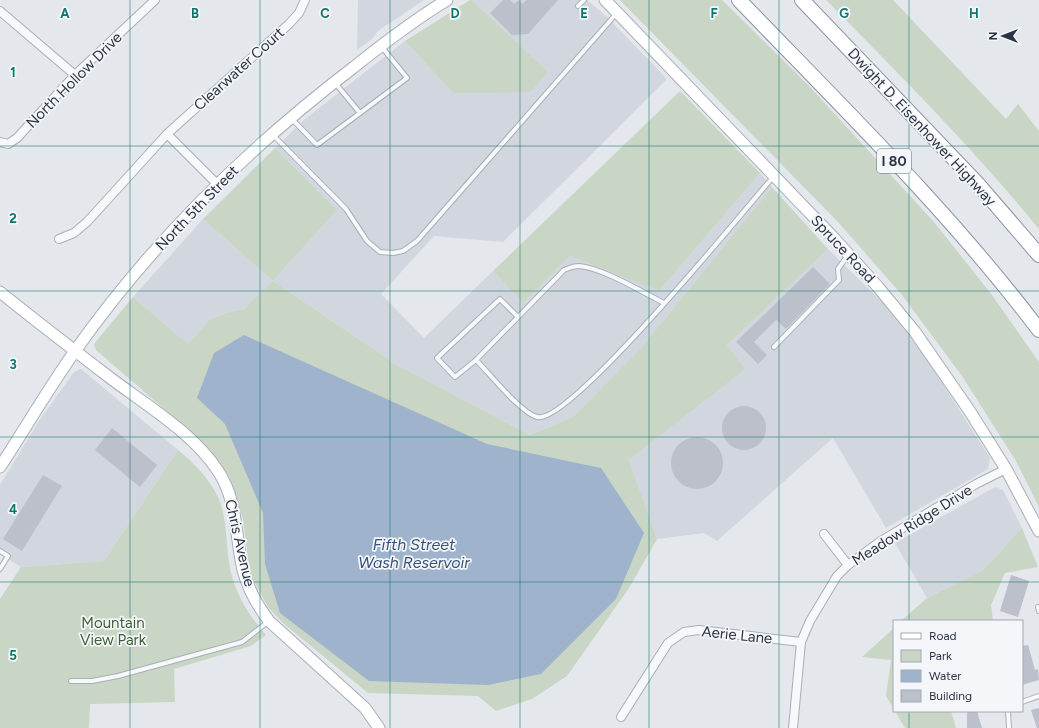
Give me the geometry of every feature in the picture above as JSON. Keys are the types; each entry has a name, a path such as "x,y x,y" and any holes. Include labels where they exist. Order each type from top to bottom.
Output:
{"highway":[{"name":"I 80","path":"739,0 942,211 1007,287 1039,330"},
{"name":"Dwight D. Eisenhower Highway","path":"802,0 977,183 1039,255"}],"street":[{"name":"North Hollow Drive","path":"0,142 8,144 17,138 75,74 155,0"},
{"name":"Clearwater Court","path":"59,239 74,233 87,222 167,134 289,24 299,13 305,0"},
{"name":"North 5th Street","path":"0,467 75,351 151,254 217,184 290,116 415,20 447,0"},
{"path":"599,0 618,12"},
{"name":"Spruce Road","path":"606,0 848,254 915,332 969,410 1006,469 1039,532"},
{"path":"0,11 75,74"},
{"path":"167,134 217,184"},
{"name":"Chris Avenue","path":"0,292 172,424 218,470 232,502 243,569 250,591 259,608 269,620 365,708 378,728"},
{"name":"Meadow Ridge Drive","path":"793,728 801,642 810,621 837,576 848,565 881,541 976,484 1006,469"},
{"path":"824,534 848,565"},
{"name":"Aerie Lane","path":"621,717 668,644 684,632 699,630 801,642"}],"lane":[{"path":"578,6 584,0"},
{"path":"272,133 346,208 367,241 380,252 393,253 403,251 417,241 429,228 618,12"},
{"path":"290,116 317,145 407,78 381,46"},
{"path":"334,82 360,113"},
{"path":"476,360 526,412 539,418 551,415 566,405 629,344 774,175"},
{"path":"774,347 839,280 838,269 848,254"},
{"path":"518,317 500,299 437,358 455,377 476,360 564,270 572,267 579,266 600,272 664,303"},
{"path":"0,550 8,556 0,569"},
{"path":"71,681 92,681 118,676 242,642 269,620"},
{"path":"1023,702 1039,696"},
{"path":"1008,712 1009,728"}],"shaded area":[{"path":"358,0 424,0 378,31 372,39 357,50"},
{"path":"472,0 587,0 606,16 667,79 503,242 434,236 381,294 424,338 493,271 523,303 570,256 659,291 760,173 772,187 641,348 573,417 530,435 397,365 273,281 337,210 275,148 305,119 405,41 453,93 548,72"},
{"path":"203,219 273,281 244,309 226,313 209,320 188,344 133,297"},
{"path":"828,249 884,304 925,356 990,458 988,469 886,528 833,438 717,541 704,533 657,539 629,460 744,369 727,345"},
{"path":"81,369 178,450 104,561 21,567 0,554 0,485 39,421 74,372"},
{"path":"995,487 1003,490 1022,528 982,571 927,598 895,543"}],"green space":[{"path":"472,0 548,72 530,92 453,93 405,41"},
{"path":"620,0 722,0 809,86 934,222 992,295 1039,362 1039,507 1016,461 962,376 902,295 838,222"},
{"path":"826,0 893,0 1006,119 1018,104 1039,131 1039,229 962,140"},
{"path":"680,91 760,173 659,291 570,256 523,303 493,271"},
{"path":"275,148 337,210 273,281 203,219"},
{"name":"Fifth Street Wash Reservoir","path":"772,187 828,249 727,345 745,369 629,460 657,539 629,588 567,676 532,699 496,711 478,696 368,693 283,623 268,607 250,574 243,519 229,477 214,456 186,428 96,350 94,344 133,297 188,344 209,320 226,313 244,309 273,281 397,365 530,435 573,417 641,348"},
{"name":"Mountain View Park","path":"178,450 202,472 219,499 224,514 229,563 234,583 242,602 266,635 251,646 174,669 175,702 90,704 89,728 0,728 0,599 21,567 104,561"},
{"path":"1022,528 1038,567 1005,573 991,605 993,620 902,620 927,598 982,571"},
{"path":"893,629 893,707 886,696 891,660 862,657"},
{"path":"896,712 951,712 956,728 905,728"}],"water":[{"name":"Fifth Street Wash Reservoir","path":"244,335 487,444 601,468 644,533 616,599 541,674 488,685 369,681 280,613 265,564 263,513 225,424 197,398 214,353"}],"building":[{"path":"503,0 510,0 514,4 519,0 522,4 527,0 558,0 528,34 512,35 490,13"},
{"path":"813,267 830,284 786,329 776,320 754,342 767,355 758,364 736,342"},
{"path":"744,406 756,410 762,416 766,428 762,440 756,446 744,450 732,446 726,440 722,428 726,416 732,410"},
{"path":"112,428 157,465 140,487 95,450"},
{"path":"697,437 711,441 719,449 723,463 719,477 711,485 697,489 683,485 675,477 671,463 675,449 683,441"},
{"path":"43,475 62,486 22,551 3,539"},
{"path":"1011,575 1029,581 1018,617 1000,611"},
{"path":"1028,645 1035,670 1038,669 1039,680 1023,685 1023,646"},
{"path":"1039,708 1039,728 1037,728 1031,710"},
{"path":"967,712 977,712 982,728 967,728"}]}
